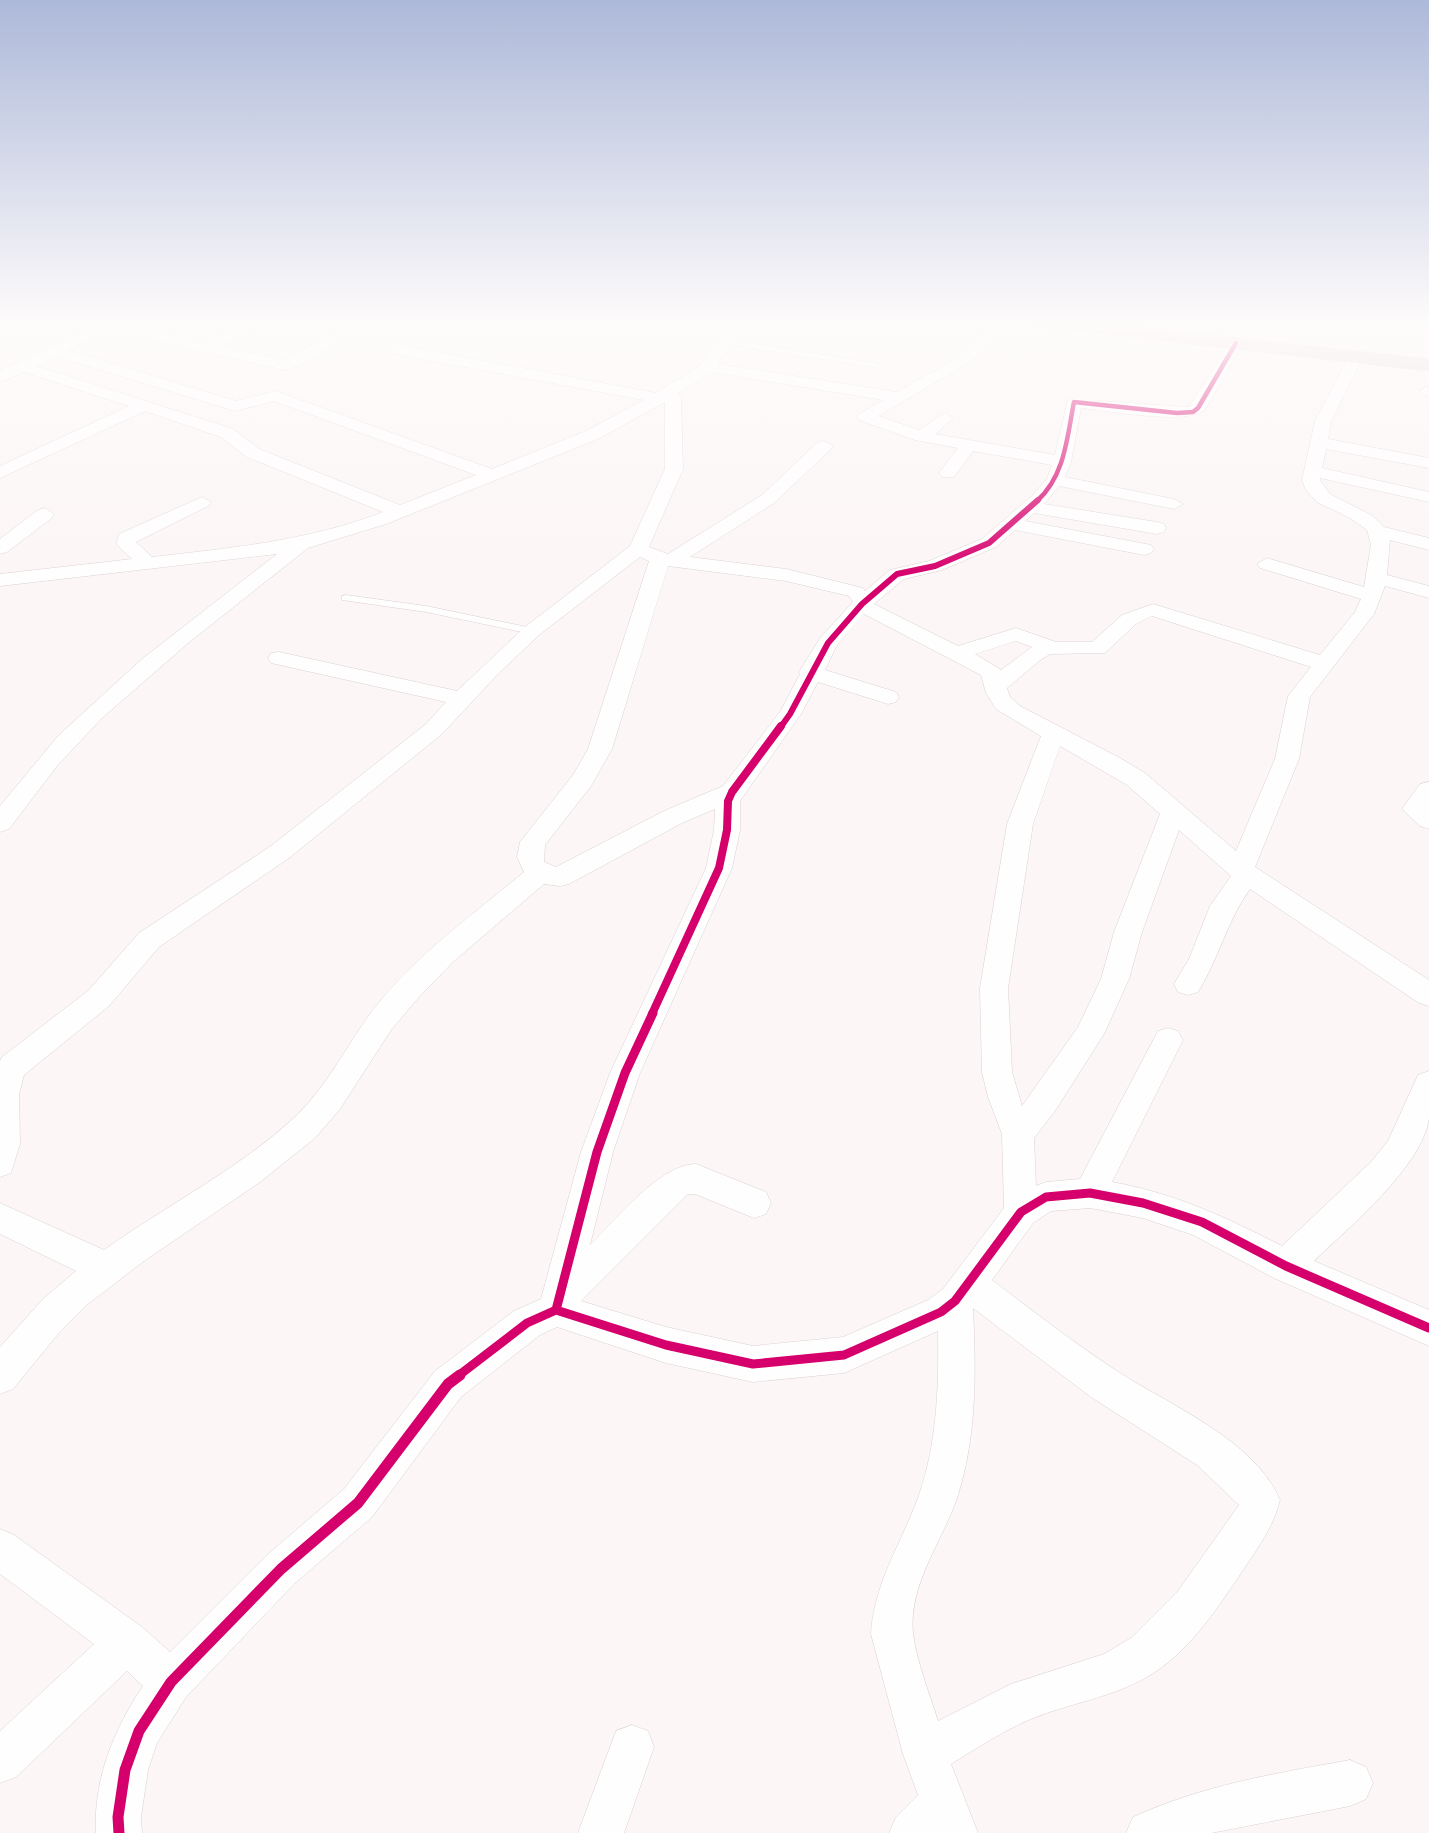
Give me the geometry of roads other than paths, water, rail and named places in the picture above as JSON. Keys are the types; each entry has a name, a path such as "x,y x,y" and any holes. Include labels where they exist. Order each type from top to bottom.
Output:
{"street":[{"path":"0,473 140,407"},
{"path":"148,407 227,433 254,453 400,512"},
{"path":"304,407 492,475"},
{"path":"0,580 268,550 304,543 400,512 592,435 644,407"},
{"path":"0,1162 5,1125 2,1078 26,1054 99,998 149,940 280,852 434,729 489,670 532,631 638,549 674,469 673,407"},
{"path":"882,407 865,417 921,436 971,446 1165,516 1031,507"},
{"path":"558,1304 597,1152 625,1073 719,868 727,830 728,801 732,792 790,714 810,672 828,642 862,604 897,574 935,566 974,551 1031,507 1055,478 1073,407"},
{"path":"1117,407 1177,413 1193,412 1199,407"},
{"path":"1329,407 1318,442 1312,486 1320,495 1358,516 1377,531 1429,544"},
{"path":"921,436 945,418"},
{"path":"948,472 986,426"},
{"path":"1318,442 1429,463"},
{"path":"732,792 673,817 560,877 540,873 529,861 528,852 582,780 600,749 666,559 768,499 824,446"},
{"path":"989,463 1055,478"},
{"path":"1313,471 1429,497"},
{"path":"148,564 126,544 126,538 202,502"},
{"path":"0,548 45,514"},
{"path":"1011,524 1144,549"},
{"path":"1188,984 1202,962 1223,906 1244,872 1287,759 1299,696 1364,614 1375,587 1381,548 1377,531"},
{"path":"0,823 47,762 125,686 174,643 304,543"},
{"path":"638,549 666,559 807,579 856,592 860,594 862,604"},
{"path":"1267,564 1375,587 1429,592"},
{"path":"0,602 39,576"},
{"path":"862,604 989,670 993,674 996,694 1005,706 1112,763 1174,810 1244,872 1429,995"},
{"path":"958,653 1016,634 1051,647 1097,648 1123,624 1139,614 1153,610 1324,664"},
{"path":"995,687 1031,656 1051,647"},
{"path":"279,658 462,699"},
{"path":"810,672 888,697"},
{"path":"1021,1212 1018,1134 1003,1097 997,1072 994,988 1020,824 1031,789 1054,733"},
{"path":"1429,790 1414,809 1429,820"},
{"path":"1018,1134 1050,1094 1089,1034 1115,979 1128,932 1174,810"},
{"path":"0,1376 45,1323 75,1293 107,1268 249,1171 306,1126 324,1106 391,1009 410,987 540,873"},
{"path":"1090,1193 1168,1040"},
{"path":"1286,1266 1382,1172 1400,1150 1429,1084"},
{"path":"119,1833 118,1817 124,1770 140,1731 171,1682 281,1569 358,1503 448,1384 527,1323 558,1304 676,1184 687,1179 696,1179 754,1203"},
{"path":"558,1304 666,1345 753,1364 844,1355 941,1312 962,1292 1021,1212 1046,1197 1090,1193 1143,1203 1202,1222 1286,1266 1429,1328"},
{"path":"0,1218 107,1268"},
{"path":"937,1823 925,1754 892,1634 891,1614 906,1566 938,1497 947,1462 958,1366 962,1292"},
{"path":"925,1754 1026,1699 1113,1670 1144,1655 1173,1630 1196,1600 1257,1513 1260,1500 1251,1485 1213,1455 962,1292"},
{"path":"0,1549 127,1642 171,1682"},
{"path":"0,1761 127,1642"},
{"path":"601,1833 632,1747"},
{"path":"1149,1833 1174,1820 1221,1808 1350,1783"}],"lane":[{"path":"346,598 426,609 532,631"}]}
